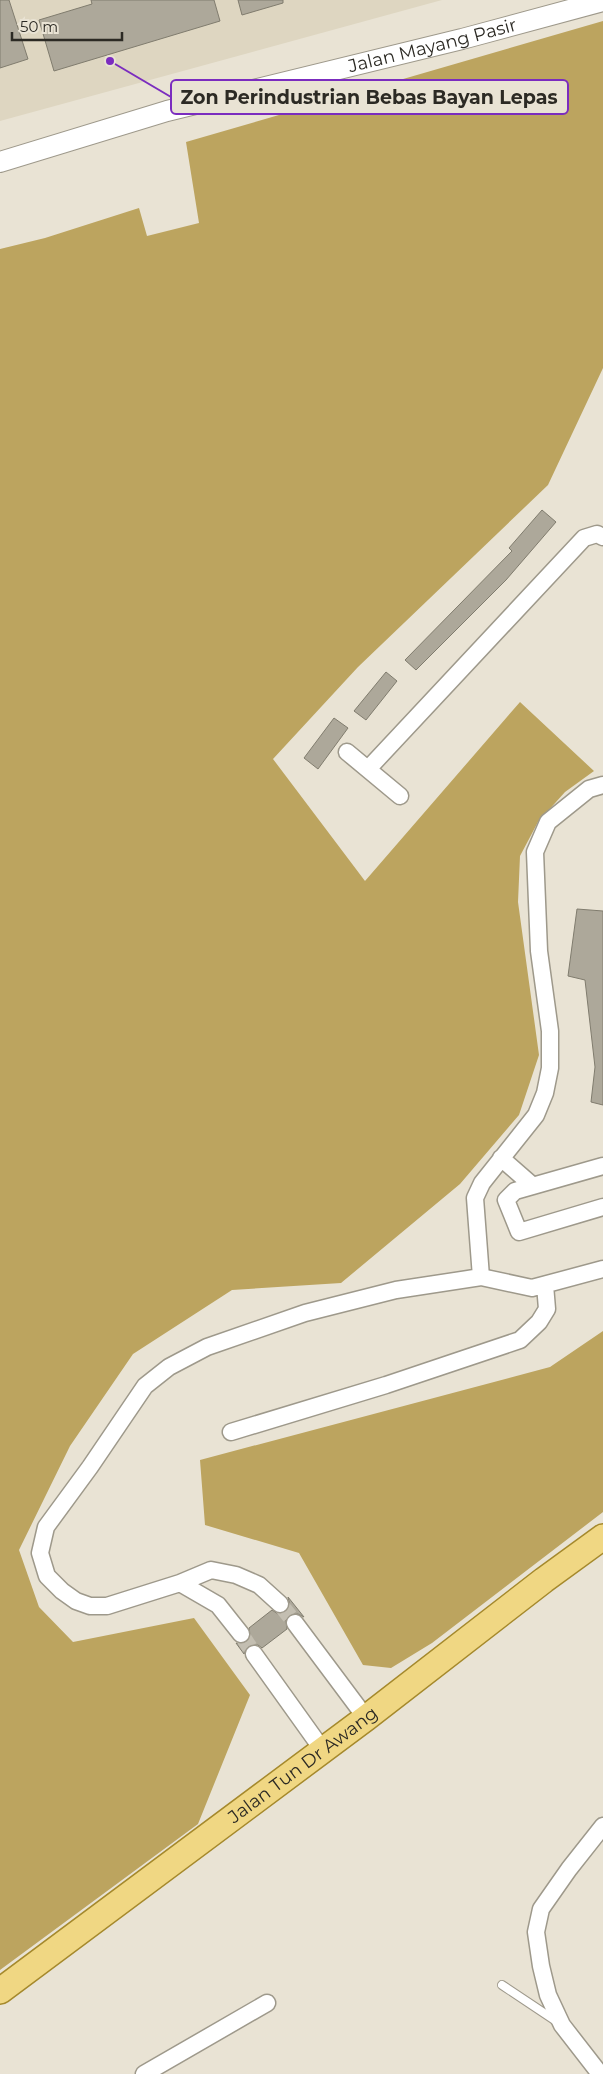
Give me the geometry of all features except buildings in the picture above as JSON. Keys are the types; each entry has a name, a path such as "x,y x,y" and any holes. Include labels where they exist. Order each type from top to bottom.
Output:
{"main road":[{"name":"Jalan Tun Dr Awang","path":"0,1992 322,1749 366,1718 544,1580 603,1537"}],"street":[{"name":"Jalan Mayang Pasir","path":"0,162 167,111 462,39 603,1"},
{"path":"368,768 584,538 597,534 603,537"},
{"path":"347,752 400,796"},
{"path":"481,1277 475,1198 482,1182 536,1115 545,1093 550,1068 550,1031 539,951 535,852 548,822 589,789 603,785"},
{"path":"502,1158 533,1186"},
{"path":"603,1166 515,1191 506,1200 519,1232 603,1207"},
{"path":"280,1604 260,1585 236,1575 211,1570 180,1583 107,1606 90,1606 76,1601 62,1591 48,1576 40,1553 46,1527 90,1467 145,1386 169,1368 207,1346 305,1312 396,1290 481,1277 532,1288 603,1269"},
{"path":"231,1432 520,1340 535,1326 547,1309 545,1285"},
{"path":"180,1583 218,1605 241,1634"},
{"path":"295,1624 366,1718"},
{"path":"254,1654 322,1749"},
{"path":"600,1833 541,1909 536,1932 548,1995 562,2025 600,2074"},
{"path":"144,2074 267,2003"}],"lane":[{"path":"502,1985 562,2025"}],"shaded area":[{"path":"0,0 442,0 0,121"},
{"path":"603,21 603,368 548,485 358,667 273,759 365,881 520,702 594,771 565,792 538,822 520,856 518,902 539,1055 519,1115 460,1184 341,1283 232,1290 133,1354 70,1446 19,1550 39,1607 73,1642 194,1618 250,1695 198,1824 0,1970 0,249 45,238 139,208 147,236 199,223 186,142"},
{"path":"603,1331 603,1512 432,1643 391,1668 363,1665 299,1553 205,1525 200,1460 550,1367"}],"tunnel":[{"path":"280,1604 295,1623"},
{"path":"241,1634 254,1654"}],"place":[{"name":"Zon Perindustrian Bebas Bayan Lepas","path":"110,61"}]}
